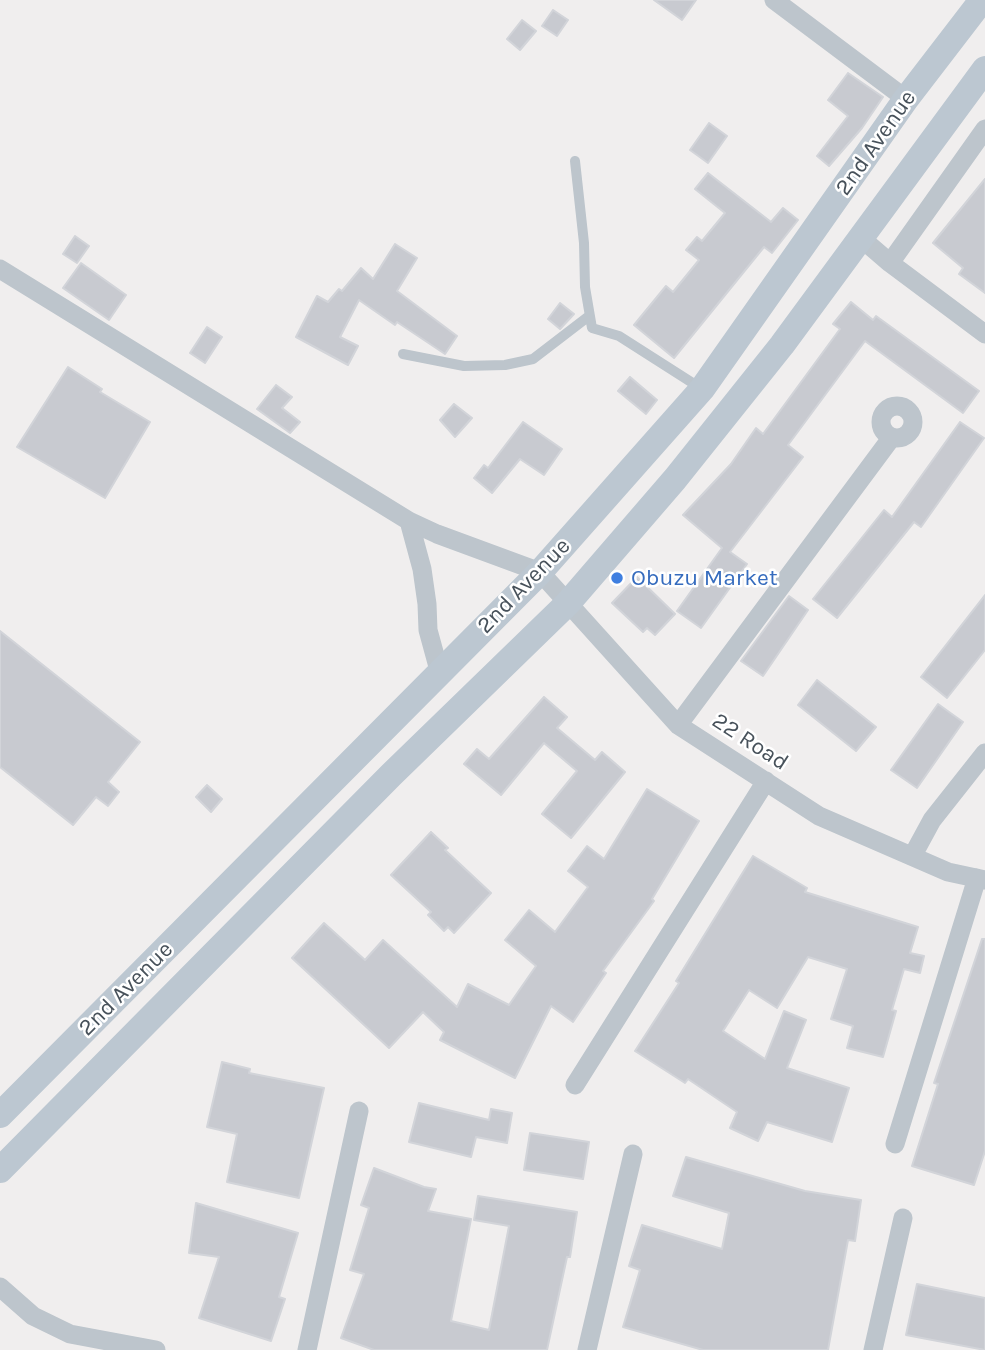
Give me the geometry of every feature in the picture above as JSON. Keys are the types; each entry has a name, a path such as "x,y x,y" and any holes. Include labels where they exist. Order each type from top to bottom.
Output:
{"street":[{"path":"774,0 906,99"},
{"name":"2nd Avenue","path":"0,1115 540,572 702,389 906,99 982,0"},
{"name":"2nd Avenue","path":"0,1170 391,775 568,603 683,469 782,345 985,69"},
{"path":"890,262 985,129"},
{"path":"861,237 985,334"},
{"path":"0,269 409,521 446,538 540,572"},
{"path":"678,725 892,437"},
{"path":"409,521 422,569 428,630 440,674"},
{"name":"22 Road","path":"540,572 678,725 819,816 948,872 981,879"},
{"path":"913,855 932,820 985,753"},
{"path":"575,1085 766,781"},
{"path":"895,1144 981,879"},
{"path":"307,1350 359,1111"},
{"path":"587,1350 633,1154"},
{"path":"873,1350 903,1218"},
{"path":"0,1287 33,1316 70,1334 156,1350"}],"lane":[{"path":"575,161 592,328 619,336 702,389"},
{"path":"403,354 464,366 505,365 533,359 589,316"}],"building":[{"path":"654,0 696,0 682,20"},
{"path":"553,10 568,20 557,36 542,26"},
{"path":"522,20 536,31 520,50 507,39"},
{"path":"848,73 883,97 862,128 829,166 817,156 848,116 828,100"},
{"path":"709,123 727,136 708,163 690,150"},
{"path":"708,173 771,222 783,208 798,220 772,253 764,247 674,358 634,325 666,286 673,292 699,260 686,250 697,237 702,241 725,213 695,189"},
{"path":"985,179 985,293 959,274 963,268 933,243"},
{"path":"75,236 89,246 77,263 63,254"},
{"path":"395,244 417,258 397,291 457,336 445,354 359,300 340,337 358,346 348,365 296,337 317,296 328,302 339,289 342,291 361,268 373,279"},
{"path":"81,263 126,295 109,320 63,288"},
{"path":"851,302 873,320 876,316 979,391 963,413 865,341 788,445 803,457 730,552 747,564 701,628 677,611 722,548 683,515 731,464 756,428 763,434 840,329 833,324"},
{"path":"560,303 574,314 560,329 548,319"},
{"path":"207,327 222,337 205,363 190,353"},
{"path":"68,367 102,389 100,392 150,422 105,498 17,447"},
{"path":"630,377 657,400 646,414 618,391"},
{"path":"276,385 292,397 282,408 300,422 290,433 257,409"},
{"path":"454,404 472,418 455,437 440,420"},
{"path":"523,422 562,449 544,475 520,459 492,493 474,478 484,465 488,468"},
{"path":"960,422 984,438 921,527 914,522 837,618 813,599 884,510 892,517"},
{"path":"637,577 675,614 655,635 647,628 643,632 612,603"},
{"path":"985,595 985,650 947,698 921,677"},
{"path":"789,596 808,610 763,676 741,661"},
{"path":"0,631 140,742 108,782 119,792 108,806 96,797 73,825 0,767"},
{"path":"817,680 876,727 856,751 798,705"},
{"path":"544,697 567,717 557,728 595,760 602,752 625,772 571,838 542,814 577,771 544,743 501,795 464,764 477,749 489,759"},
{"path":"938,704 963,722 917,788 891,770"},
{"path":"207,785 222,799 211,812 196,797"},
{"path":"647,789 699,821 652,899 654,901 603,971 606,973 573,1022 551,1006 515,1078 440,1040 444,1032 423,1012 389,1048 292,958 324,923 365,960 383,940 457,1007 468,984 509,1005 536,966 505,940 529,910 555,932 588,887 568,871 587,846 604,859"},
{"path":"431,832 448,848 445,850 491,893 454,933 448,927 444,931 428,915 431,912 391,875"},
{"path":"753,856 807,888 805,892 918,927 910,953 924,956 920,973 904,969 892,1010 896,1011 883,1057 847,1048 853,1026 831,1019 847,969 808,957 777,1008 749,990 723,1031 765,1059 784,1011 806,1020 787,1068 849,1088 832,1142 767,1122 758,1141 730,1128 737,1112 688,1079 685,1083 635,1051 679,983 676,981"},
{"path":"982,939 985,939 985,1151 974,1185 912,1166 938,1084 934,1083"},
{"path":"222,1062 250,1069 249,1073 324,1088 299,1198 227,1182 237,1134 207,1127"},
{"path":"419,1103 489,1120 491,1109 512,1113 507,1143 476,1137 471,1157 409,1142"},
{"path":"530,1133 589,1142 583,1179 524,1170"},
{"path":"686,1157 805,1191 861,1200 855,1241 848,1240 828,1350 703,1350 623,1327 640,1270 629,1266 642,1225 722,1249 729,1213 673,1196"},
{"path":"374,1168 436,1189 428,1211 471,1219 451,1321 489,1330 509,1226 474,1220 478,1196 577,1212 570,1257 567,1257 547,1350 374,1350 341,1338 364,1274 350,1270 369,1208 361,1205"},
{"path":"196,1203 298,1233 279,1297 285,1299 271,1341 199,1318 219,1257 189,1253"},
{"path":"917,1284 985,1298 985,1350 906,1335"}],"place":[{"name":"Obuzu Market","path":"617,578"}]}
